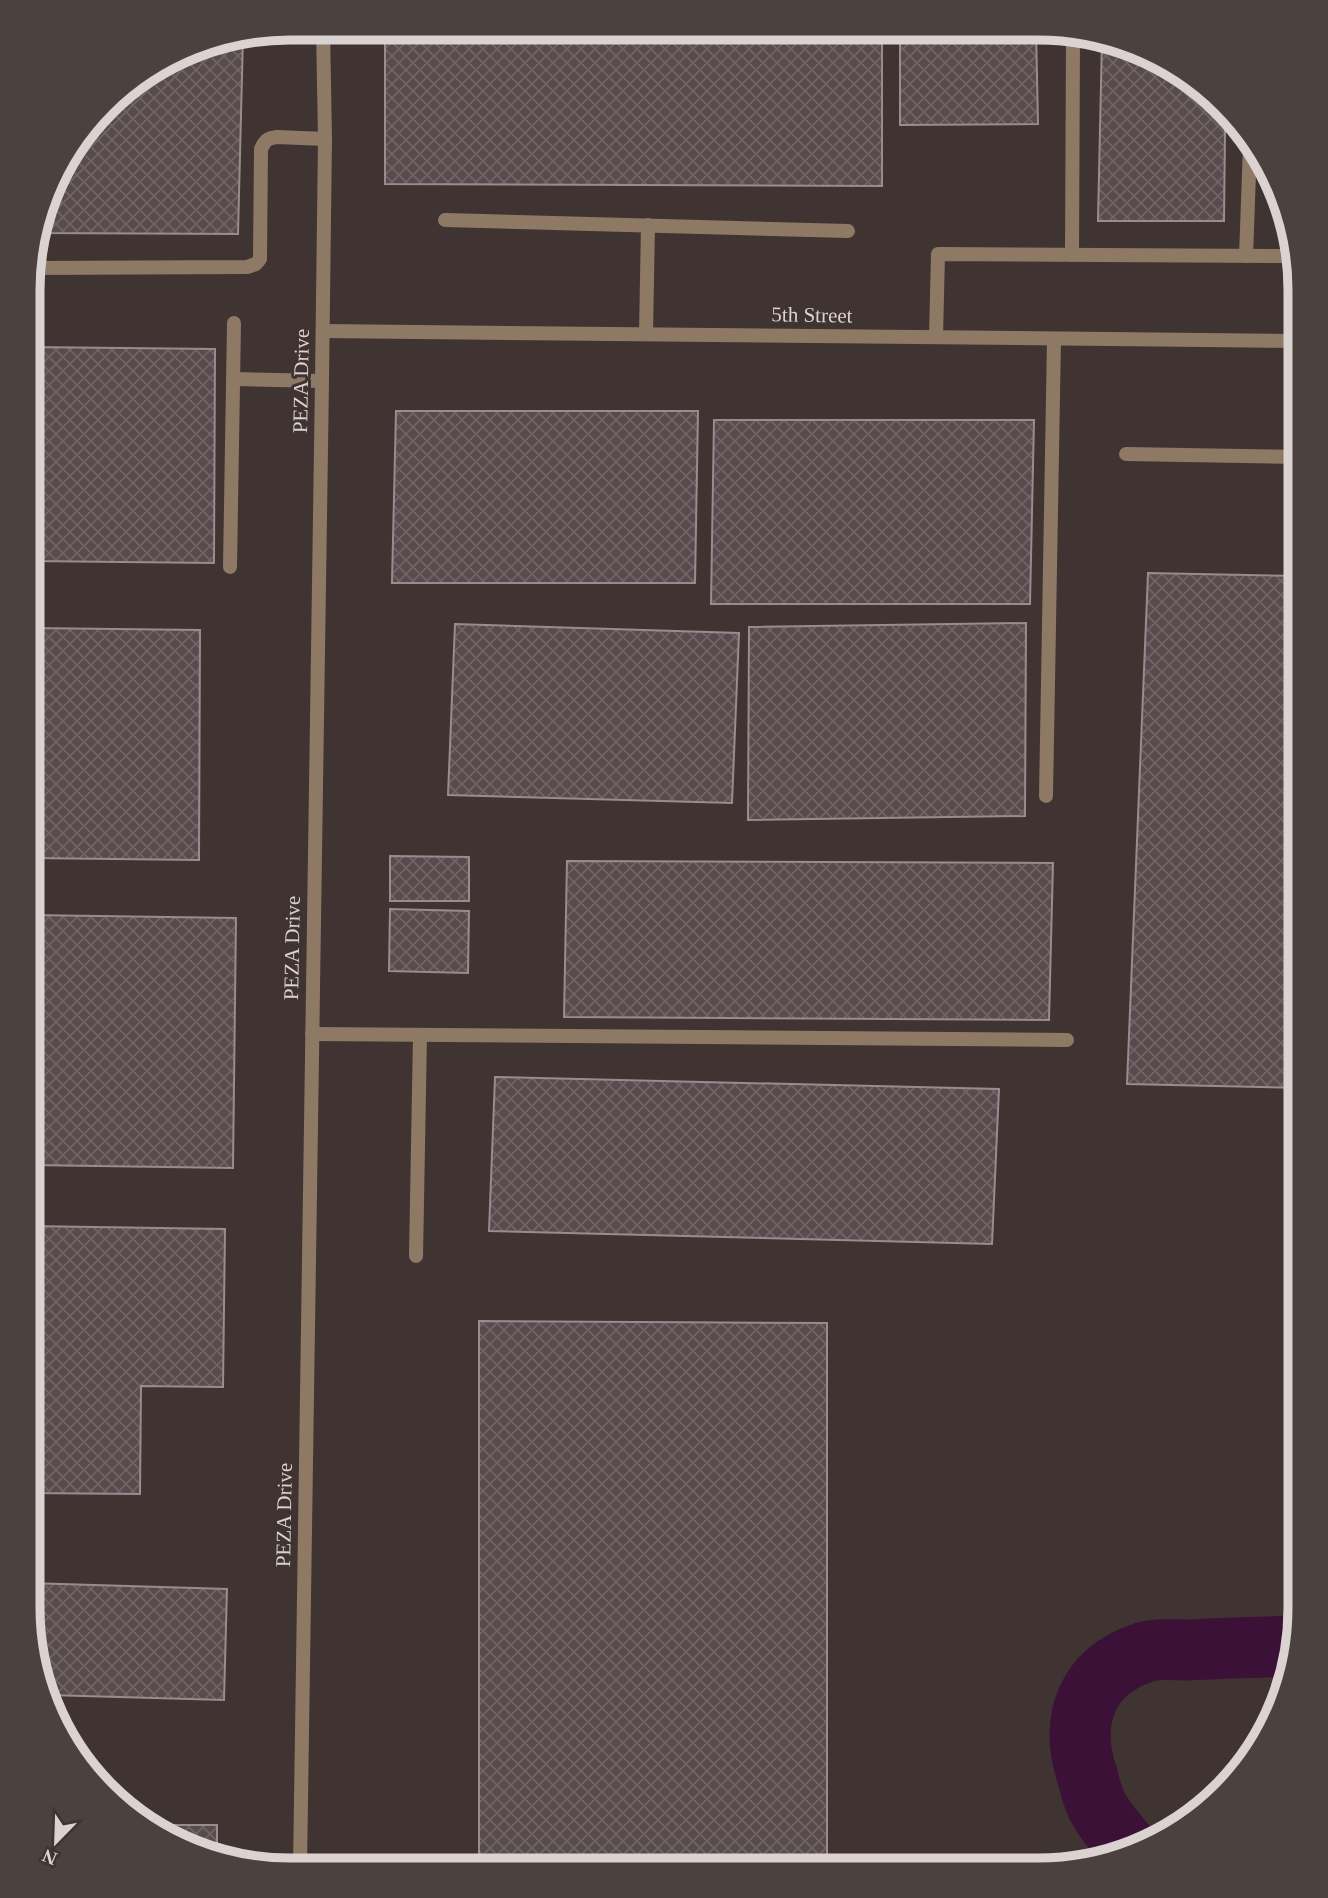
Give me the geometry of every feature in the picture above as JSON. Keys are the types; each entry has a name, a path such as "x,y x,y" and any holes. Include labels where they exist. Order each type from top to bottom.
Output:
{"street":[{"name":"PEZA Drive","path":"300,1858 323,331 323,41"},
{"path":"1072,255 1073,42"},
{"path":"41,268 247,267 256,264 260,259 261,149 264,142 277,137 325,139"},
{"path":"1246,256 1250,157"},
{"path":"445,220 848,231"},
{"path":"646,334 648,225"},
{"path":"936,337 938,254 1286,256"},
{"path":"230,567 234,323"},
{"name":"5th Street","path":"323,331 1288,341"},
{"path":"1046,796 1055,339"},
{"path":"234,379 322,381"},
{"path":"1126,454 1288,457"},
{"path":"312,1034 1067,1040"},
{"path":"416,1256 420,1035"}],"building":[{"path":"882,40 882,186 385,184 385,41"},
{"path":"900,40 1036,40 1038,124 900,125"},
{"path":"243,45 238,234 47,233 66,179 82,151 113,113 151,82 179,66 210,53"},
{"path":"1102,49 1134,59 1177,82 1203,102 1231,131 1225,131 1224,221 1098,221"},
{"path":"40,347 215,349 214,563 40,561"},
{"path":"396,411 698,411 695,583 392,583"},
{"path":"714,420 1034,420 1030,604 711,604"},
{"path":"1148,573 1288,576 1288,1088 1127,1084"},
{"path":"1026,623 1025,816 748,820 749,627"},
{"path":"455,624 739,633 732,803 448,795"},
{"path":"40,628 200,630 199,860 40,858"},
{"path":"390,856 469,857 469,901 390,901"},
{"path":"567,861 1053,863 1049,1020 564,1017"},
{"path":"390,909 469,911 468,973 389,971"},
{"path":"40,915 236,918 233,1168 40,1165"},
{"path":"495,1077 999,1089 992,1244 489,1231"},
{"path":"40,1226 225,1229 223,1387 141,1386 140,1494 40,1493"},
{"path":"479,1321 827,1323 827,1858 479,1858"},
{"path":"40,1583 227,1589 224,1700 56,1695 42,1641"},
{"path":"167,1825 217,1825 217,1847"}],"waterway":[{"path":"1124,1843 1097,1806 1082,1754 1082,1716 1096,1685 1109,1671 1125,1660 1145,1652 1285,1646"}]}
